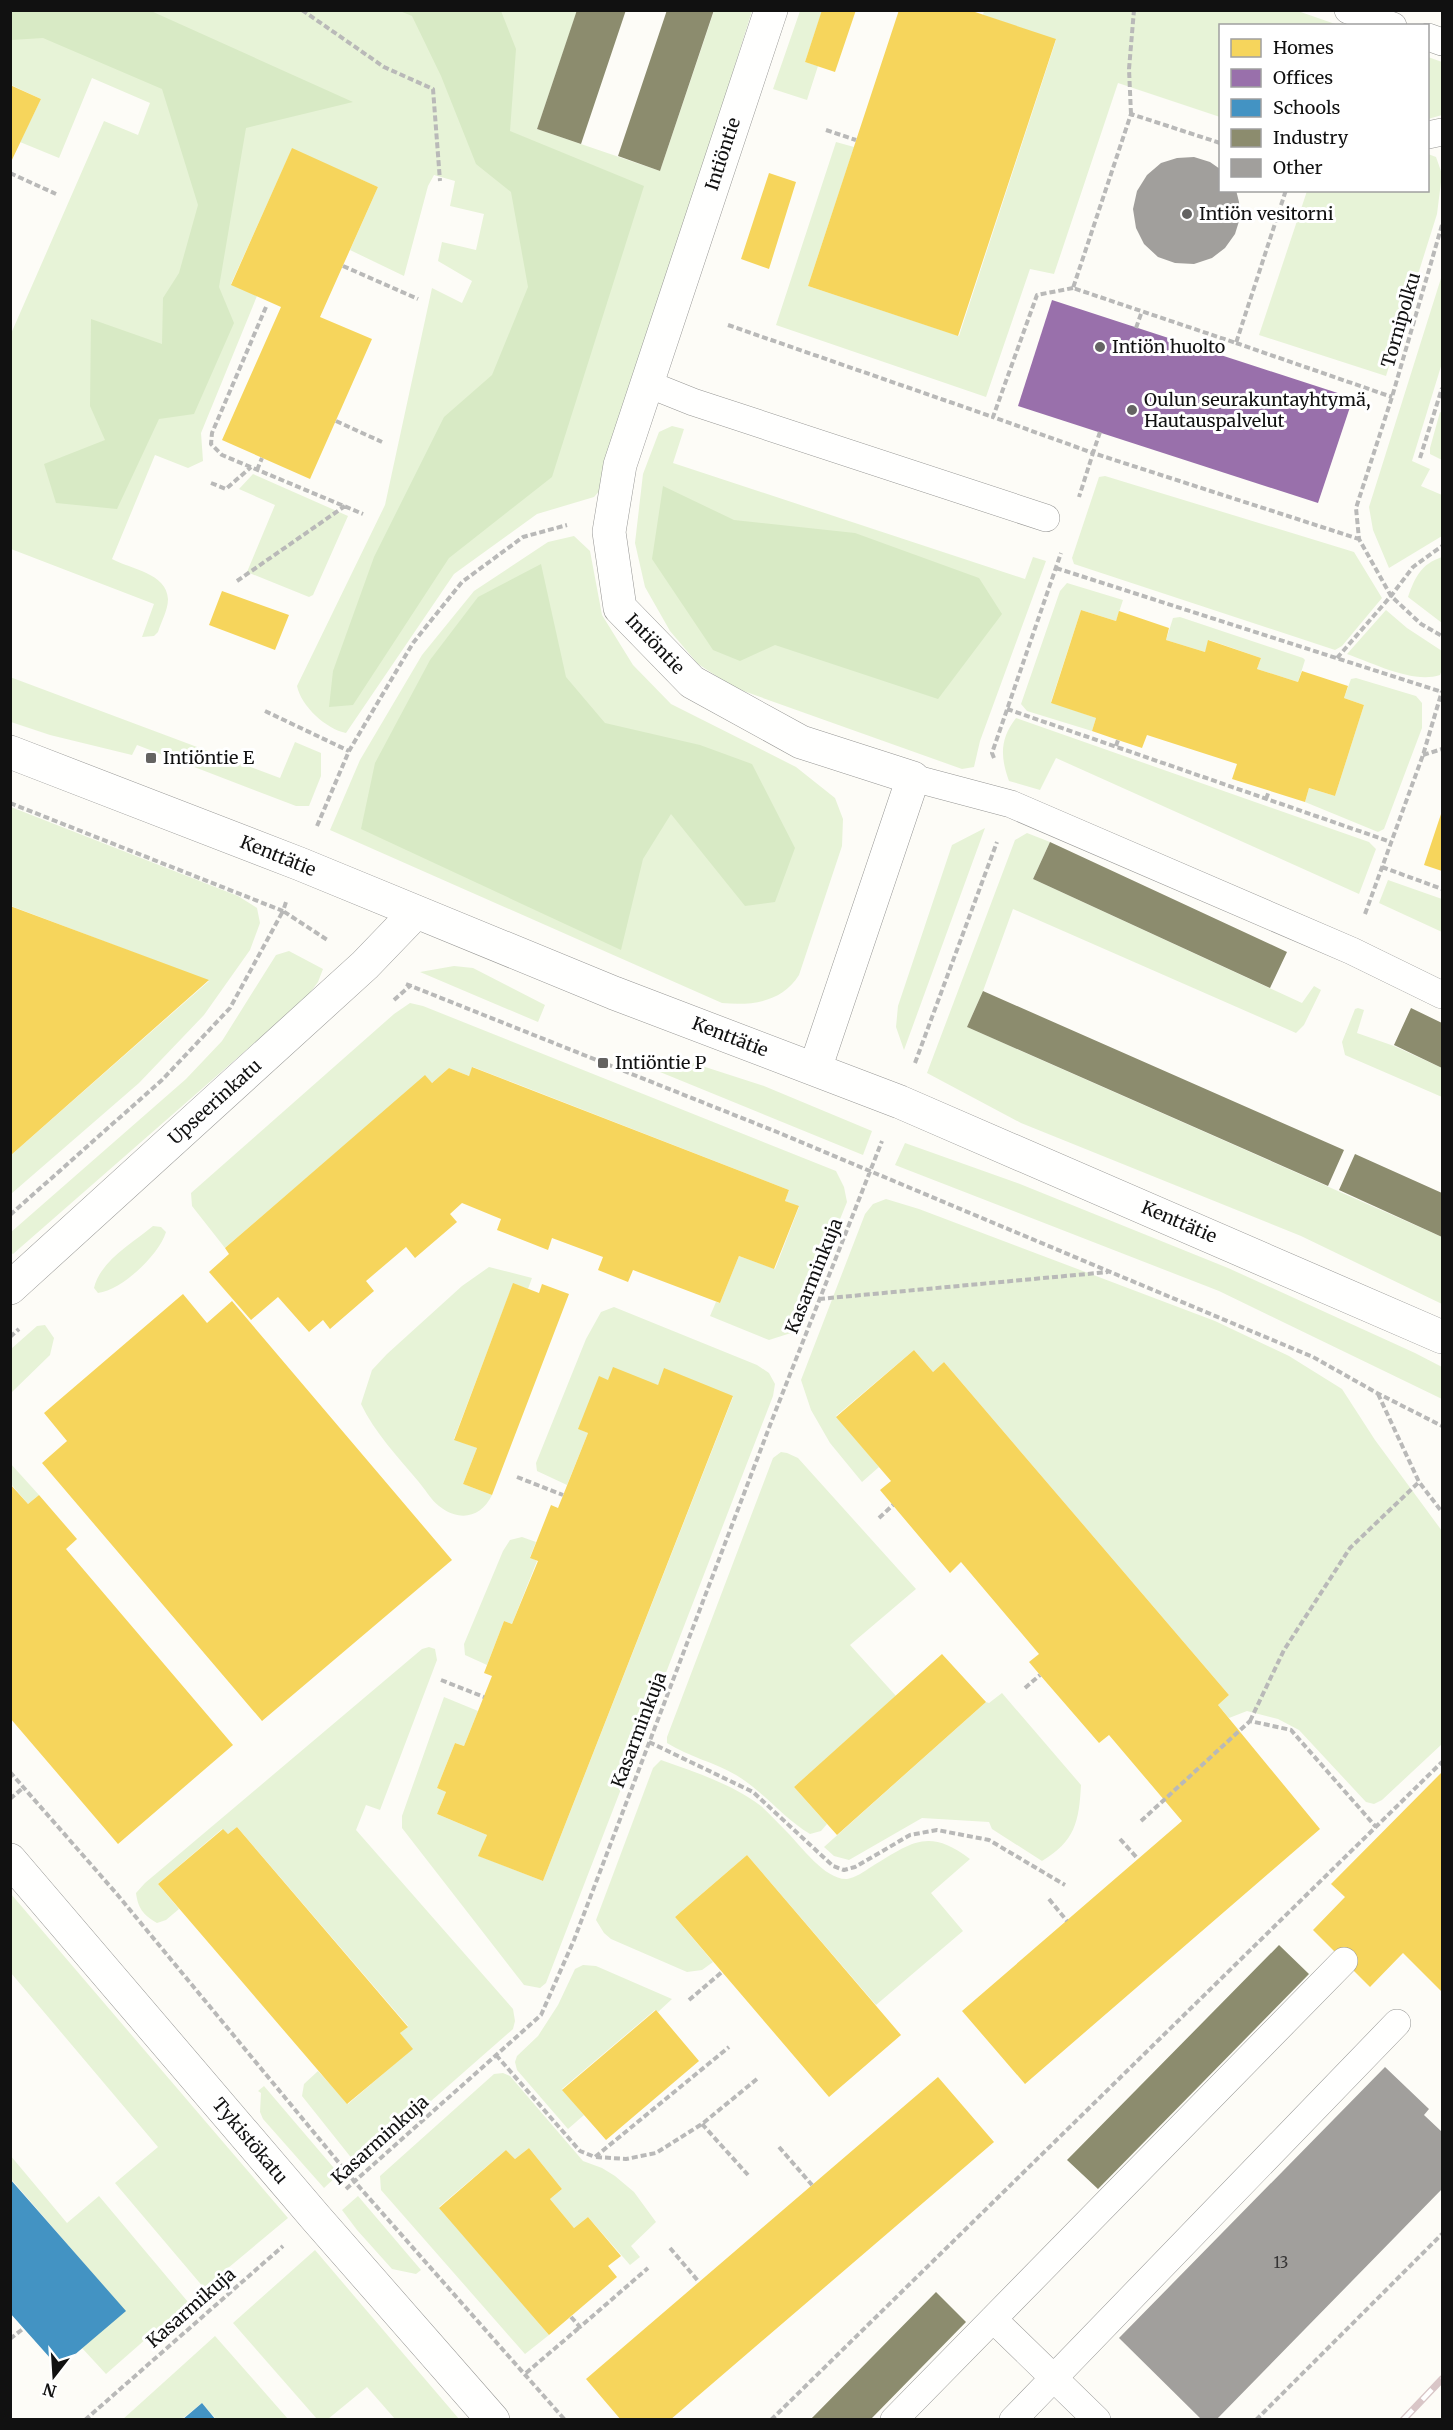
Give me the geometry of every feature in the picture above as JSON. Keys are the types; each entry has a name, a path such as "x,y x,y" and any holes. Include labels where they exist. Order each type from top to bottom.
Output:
{"street":[{"name":"Intiöntie","path":"771,10 620,465 609,532 620,608 692,682 801,742 913,778"},
{"name":"Kenttätie","path":"10,752 300,864 614,993 900,1102 1443,1336"},
{"path":"815,1069 913,778"},
{"name":"Upseerinkatu","path":"10,1288 365,965 416,912"},
{"name":"Tykistökatu","path":"10,1860 493,2420"}],"lane":[{"path":"1348,10 1387,24"},
{"path":"648,384 693,402 1046,518"},
{"path":"913,778 1011,804 1352,951 1443,995"},
{"path":"894,2420 1344,1961"},
{"path":"1013,2420 1397,2023"},
{"path":"993,2319 1097,2420"}],"path":[{"path":"302,10 384,67 433,89 440,181"},
{"path":"1073,288 1131,114 1129,69 1134,10"},
{"path":"1131,114 1219,142"},
{"path":"826,130 856,140"},
{"path":"10,173 56,194"},
{"path":"1236,343 1285,192"},
{"name":"Tornipolku","path":"1443,225 1356,508 1359,539 1391,596 1421,624 1443,636"},
{"path":"343,266 418,299"},
{"path":"993,417 1037,295 1073,288 1392,397"},
{"path":"266,307 212,433 211,444 222,454 363,514"},
{"path":"1136,328 1142,311"},
{"path":"729,325 1093,453 1359,539"},
{"path":"1420,458 1443,388"},
{"path":"336,421 382,442"},
{"path":"1076,505 1100,432"},
{"path":"257,470 262,458"},
{"path":"211,483 226,489 251,467"},
{"path":"237,581 346,506"},
{"path":"10,1215 162,1080 230,1008 283,911 300,864 349,750 413,643 462,582 523,537 581,522 609,532"},
{"path":"1337,658 1413,567 1443,546"},
{"path":"1011,804 992,753 1063,547"},
{"path":"1056,568 1442,691 1424,755 1352,951"},
{"path":"1007,709 1391,842"},
{"path":"265,711 349,750"},
{"path":"1116,746 1118,740"},
{"path":"1424,755 1443,749"},
{"path":"1266,799 1269,791"},
{"path":"10,803 283,911 365,965 411,985 870,1172 1312,1357 1443,1426"},
{"name":"Kasarminkuja","path":"316,2217 540,2014 574,1940 819,1299 900,1102 1011,804"},
{"path":"1383,867 1443,888"},
{"path":"819,1299 1110,1272"},
{"path":"1377,1393 1419,1482 1443,1512"},
{"path":"517,1477 563,1495"},
{"path":"1141,1821 1250,1721 1284,1650 1350,1548 1419,1482"},
{"path":"879,1518 893,1505"},
{"path":"1025,1688 1040,1675"},
{"path":"441,1680 484,1697"},
{"path":"1250,1721 1291,1730 1377,1827"},
{"path":"649,1742 753,1792 833,1866 844,1870 855,1867 910,1835 937,1830 989,1840 1065,1885"},
{"path":"771,2420 1443,1762"},
{"path":"10,1772 116,1893 354,2181 526,2373 565,2420"},
{"path":"10,1799 24,1787"},
{"path":"1120,1839 1138,1858"},
{"path":"1049,1899 1067,1921"},
{"path":"689,2000 722,1972"},
{"path":"595,2157 729,2047"},
{"path":"496,2055 580,2151 595,2157 626,2159 656,2153 702,2124 757,2079"},
{"path":"702,2124 748,2175"},
{"path":"779,2147 812,2185"},
{"name":"Kasarmikuja","path":"85,2420 209,2308 316,2217"},
{"path":"1256,2420 1443,2234"},
{"path":"670,2248 699,2282"},
{"path":"526,2373 648,2268"},
{"path":"571,2317 580,2327"},
{"path":"10,2340 24,2328"}],"green space":[{"path":"11,10 151,11 353,102 246,128 219,287 234,323 194,414 159,419 117,509 56,503 44,464 105,440 90,406 91,319 162,344 163,298 179,273 198,205 162,89 43,38 11,40"},
{"path":"1295,10 1335,24 1219,24 1219,117 1118,83 1054,274 1030,269 986,397 776,325 836,142 854,147 808,286 959,336 1056,40 983,15 984,11"},
{"path":"11,11 577,11 537,129 660,171 714,11 752,11 602,488 594,497 537,514 454,574 346,733 330,727 316,716 299,694 297,686 385,505 432,288 462,303 472,281 438,261 442,242 476,250 484,214 450,206 455,181 434,175 428,186 404,276 350,250 378,187 292,149 231,284 257,296 201,433 203,461 188,468 155,455 112,559 155,578 166,590 168,603 158,632 154,636 142,637 154,604 11,549 10,336 104,121 138,135 150,103 92,78 59,158 20,142 41,99 11,85"},
{"path":"400,11 501,11 516,49 510,131 644,186 552,477 449,558 353,705 329,707 333,671 374,557 444,417 492,375 528,287 511,192 476,164 441,76 412,16"},
{"path":"800,11 822,11 805,62 818,66 807,100 773,89"},
{"path":"1429,57 1442,62 1442,115 1429,119"},
{"path":"1429,154 1436,157 1442,174 1437,214 1386,376 1259,335 1307,192 1429,192"},
{"path":"1442,275 1442,363 1412,461 1430,469 1421,486 1442,495 1442,536 1389,568 1373,530 1369,507"},
{"path":"1440,412 1442,413 1442,460 1430,454"},
{"path":"672,426 684,429 673,463 1025,579 1033,557 1046,561 980,741 974,767 962,769 735,688 698,664 670,631 645,587 635,543 643,474 659,432"},
{"path":"253,474 348,516 313,595 309,597 247,572 275,505 239,489"},
{"path":"1105,476 1354,552 1382,598 1342,646 1335,650 1074,564 1072,558 1099,477"},
{"path":"663,486 734,520 855,533 979,578 1002,614 938,699 775,645 740,661 713,650 652,559"},
{"path":"574,536 590,551 602,615 633,665 671,704 796,767 835,798 843,819 842,846 799,975 792,984 775,997 755,1003 722,1003 330,830 360,760 422,655 474,591 548,542"},
{"path":"1442,557 1442,623 1408,597 1413,583 1424,567"},
{"path":"541,564 566,677 605,723 700,745 752,764 795,848 775,902 745,906 671,814 643,859 621,950 361,829 375,763 430,660 478,597"},
{"path":"1067,583 1123,600 1116,621 1081,610 1051,702 1096,718 1092,731 1027,711 1021,704 1060,591"},
{"path":"1386,610 1407,628 1442,651 1440,675 1418,677 1406,675 1347,654"},
{"path":"1180,617 1303,658 1305,660 1298,682 1257,669 1261,658 1209,640 1205,652 1166,640 1173,618"},
{"path":"10,677 280,778 295,742 321,753 321,776 309,806 296,806 137,745 132,755 50,735 11,722"},
{"path":"1356,678 1416,696 1422,703 1422,728 1384,829 1378,832 1305,802 1309,788 1335,796 1364,705 1344,698 1351,679"},
{"path":"1016,718 1369,842 1376,849 1359,894 1056,758 1040,790 1009,781 1004,764 1003,748 1007,733"},
{"path":"11,807 238,896 257,908 260,923 250,950 204,1015 139,1083 11,1194 10,1156 209,981 11,906"},
{"path":"985,828 904,1050 896,1027 898,1006 952,845"},
{"path":"1027,833 1050,842 1033,879 1302,1003 1314,986 1321,990 1304,1025 1296,1033 1013,909 983,991 967,1027 1442,1237 1442,1304 1301,1236 1021,1123 927,1073 1015,840"},
{"path":"1388,880 1442,899 1442,932 1379,903"},
{"path":"289,951 323,969 318,982 307,997 13,1254 11,1253 10,1233 186,1079 222,1041 276,955"},
{"path":"454,966 473,968 545,1005 538,1022 420,972"},
{"path":"410,1003 423,1006 836,1171 844,1187 847,1202 794,1332 769,1340 710,1316 716,1302 720,1303 739,1256 775,1269 799,1207 785,1201 789,1190 473,1067 469,1076 449,1068 432,1083 425,1076 225,1248 192,1206 191,1193 394,1014"},
{"path":"1355,1009 1364,1010 1357,1033 1394,1046 1442,1068 1442,1097 1345,1055 1342,1042"},
{"path":"668,1055 764,1086 872,1131 863,1155 660,1072"},
{"path":"905,1143 1020,1184 1228,1268 1415,1353 1442,1367 1442,1399 1219,1291 895,1165"},
{"path":"886,1199 919,1209 1215,1321 1289,1356 1342,1389 1375,1440 1442,1531 1442,1744 1382,1800 1374,1804 1366,1802 1299,1730 1278,1719 1247,1711 1229,1718 1218,1705 1229,1695 944,1362 933,1372 914,1350 836,1416 879,1467 862,1482 830,1443 811,1410 801,1380 865,1214 873,1204"},
{"path":"153,1226 161,1227 166,1232 148,1261 118,1285 98,1293 94,1288 103,1269 118,1253"},
{"path":"489,1267 532,1278 528,1289 513,1284 454,1439 477,1448 463,1484 492,1495 482,1509 462,1516 447,1511 433,1501 380,1435 361,1404 372,1370 462,1286"},
{"path":"614,1307 757,1365 769,1373 775,1384 773,1396 546,1983 540,1988 524,1985 402,1828 402,1816 444,1697 478,1711 464,1746 455,1743 437,1788 446,1792 437,1814 487,1835 479,1856 543,1881 733,1397 665,1369 658,1385 608,1380 579,1429 588,1433 567,1485 537,1471 536,1463 586,1339 601,1312"},
{"path":"45,1325 54,1338 50,1355 11,1393 11,1349 37,1326"},
{"path":"781,1452 798,1458 916,1589 850,1645 896,1696 794,1787 827,1824 821,1831 810,1834 790,1820 746,1781 719,1766 667,1743 667,1737 773,1458"},
{"path":"10,1463 39,1495 28,1504 11,1484"},
{"path":"522,1537 536,1542 530,1557 537,1561 512,1624 504,1621 487,1665 465,1655 464,1644 503,1551 510,1540"},
{"path":"429,1647 435,1649 437,1660 380,1810 366,1805 356,1830 513,2009 515,2021 513,2029 366,2158 353,2160 302,2096 304,2084 318,2071 348,2104 412,2049 400,2033 408,2026 237,1827 228,1834 222,1829 158,1884 179,1909 166,1920 157,1923 148,1917 138,1903 136,1893 422,1649"},
{"path":"1002,1693 1081,1785 1079,1810 1073,1829 1062,1846 1053,1854 1042,1861 992,1829 989,1822 922,1818 849,1860 834,1856 824,1847 986,1702 989,1703"},
{"path":"661,1760 713,1779 750,1798 768,1812 814,1861 839,1878 853,1877 897,1851 920,1842 942,1843 955,1849 970,1859 931,1893 963,1931 876,2005 747,1855 675,1917 713,1962 702,1970 687,1972 611,1939 596,1920 653,1768"},
{"path":"11,1894 288,2218 204,2288 115,2183 158,2147 11,1973"},
{"path":"583,1965 596,1966 672,1999 658,2012 655,2010 562,2089 584,2115 568,2129 517,2070 515,2062 517,2056 538,2036 558,2005 575,1969"},
{"path":"503,2073 510,2076 583,2161 615,2176 634,2192 656,2222 631,2246 640,2257 630,2265 588,2217 574,2228 550,2199 562,2189 529,2148 515,2159 506,2150 439,2207 549,2335 525,2354 381,2190 380,2176 494,2074"},
{"path":"264,2086 339,2174 324,2188 263,2119 260,2112 261,2093 258,2091"},
{"path":"10,2155 67,2223 99,2196 188,2302 106,2374 82,2348 125,2311 11,2179"},
{"path":"358,2196 421,2270 416,2274 392,2269 342,2210"},
{"path":"315,2250 459,2419 395,2419 367,2387 328,2419 317,2419 233,2323"},
{"path":"215,2336 288,2419 216,2419 202,2403 182,2419 122,2420"}],"building: Homes":[{"path":"822,10 856,10 835,72 805,62"},
{"path":"899,10 969,10 1056,39 958,336 808,286"},
{"path":"10,85 41,99 10,164"},
{"path":"292,148 378,187 320,317 372,339 310,479 222,440 281,307 231,285"},
{"path":"769,173 796,182 769,269 741,259"},
{"path":"222,591 289,615 275,650 209,625"},
{"path":"1081,610 1116,621 1119,611 1169,628 1166,640 1205,652 1208,640 1261,658 1257,669 1298,682 1302,671 1348,686 1344,698 1364,705 1335,796 1309,788 1305,802 1232,779 1237,764 1147,735 1142,748 1092,731 1096,718 1051,703"},
{"path":"1442,811 1442,871 1424,865"},
{"path":"10,906 209,980 10,1156"},
{"path":"472,1067 789,1190 785,1201 799,1206 774,1269 739,1256 720,1303 633,1270 628,1282 598,1270 603,1257 552,1238 548,1250 497,1230 501,1219 462,1203 450,1214 457,1222 415,1258 406,1247 366,1281 374,1291 330,1329 323,1320 309,1332 278,1297 251,1320 209,1272 229,1254 225,1248 425,1075 432,1083 449,1068 469,1076"},
{"path":"513,1283 539,1293 542,1284 569,1294 492,1495 463,1484 477,1448 454,1440"},
{"path":"183,1294 207,1323 232,1301 452,1560 262,1721 42,1463 67,1441 44,1413"},
{"path":"914,1350 933,1372 944,1362 1229,1695 1218,1705 1320,1829 1025,2084 962,2011 1182,1821 1109,1735 1099,1743 1040,1675 1029,1662 1039,1654 961,1562 950,1573 880,1490 891,1481 836,1417"},
{"path":"613,1367 658,1385 664,1368 733,1396 543,1881 478,1856 487,1835 437,1814 446,1792 437,1788 455,1743 464,1746 492,1676 484,1673 504,1621 512,1624 538,1561 530,1558 551,1505 558,1508 588,1433 578,1429 599,1376 608,1380"},
{"path":"10,1484 28,1504 39,1495 77,1539 66,1549 233,1745 118,1844 10,1718"},
{"path":"942,1654 986,1702 837,1835 794,1787"},
{"path":"1442,1772 1442,1992 1403,1953 1370,1987 1313,1930 1345,1897 1331,1884"},
{"path":"237,1827 408,2027 400,2033 413,2049 347,2104 158,1884 223,1829 228,1834"},
{"path":"747,1855 901,2035 829,2097 675,1917"},
{"path":"656,2010 699,2061 606,2140 562,2090"},
{"path":"938,2077 994,2142 670,2420 621,2420 586,2379"},
{"path":"529,2148 562,2189 550,2199 574,2228 588,2217 621,2256 608,2266 617,2277 549,2335 439,2208 506,2150 515,2159"}],"building: Offices":[{"path":"1052,300 1353,398 1318,503 1018,406"}],"building: Schools":[{"path":"10,2179 126,2311 59,2368 10,2313"},
{"path":"202,2403 216,2420 182,2420"}],"building: Industry":[{"path":"577,10 626,10 581,144 537,129"},
{"path":"667,10 714,10 660,171 618,156"},
{"path":"1050,842 1287,952 1270,988 1033,879"},
{"path":"983,991 1344,1150 1328,1186 967,1027"},
{"path":"1411,1008 1442,1023 1442,1068 1394,1045"},
{"path":"1355,1154 1442,1193 1442,1237 1339,1190"},
{"path":"1279,1945 1309,1974 1098,2189 1067,2160"},
{"path":"936,2292 966,2322 870,2420 810,2420"}],"building: Other":[{"name":"Intiön vesitorni","path":"1194,157 1210,162 1219,168 1219,192 1236,192 1239,202 1240,218 1235,234 1225,248 1212,258 1194,264 1175,263 1158,257 1144,244 1136,228 1133,209 1137,191 1147,175 1161,163 1177,158"},
{"path":"1385,2067 1429,2109 1424,2115 1442,2132 1442,2189 1216,2420 1202,2420 1119,2338"}],"railway":[{"path":"1403,2420 1442,2379"}],"place":[{"name":"Intiön vesitorni","path":"1187,214"},
{"name":"Intiön huolto","path":"1100,347"},
{"name":"Oulun seurakuntayhtymä, Hautauspalvelut","path":"1132,410"},
{"name":"Intiöntie E","path":"151,758"},
{"name":"Intiöntie P","path":"603,1063"}]}
